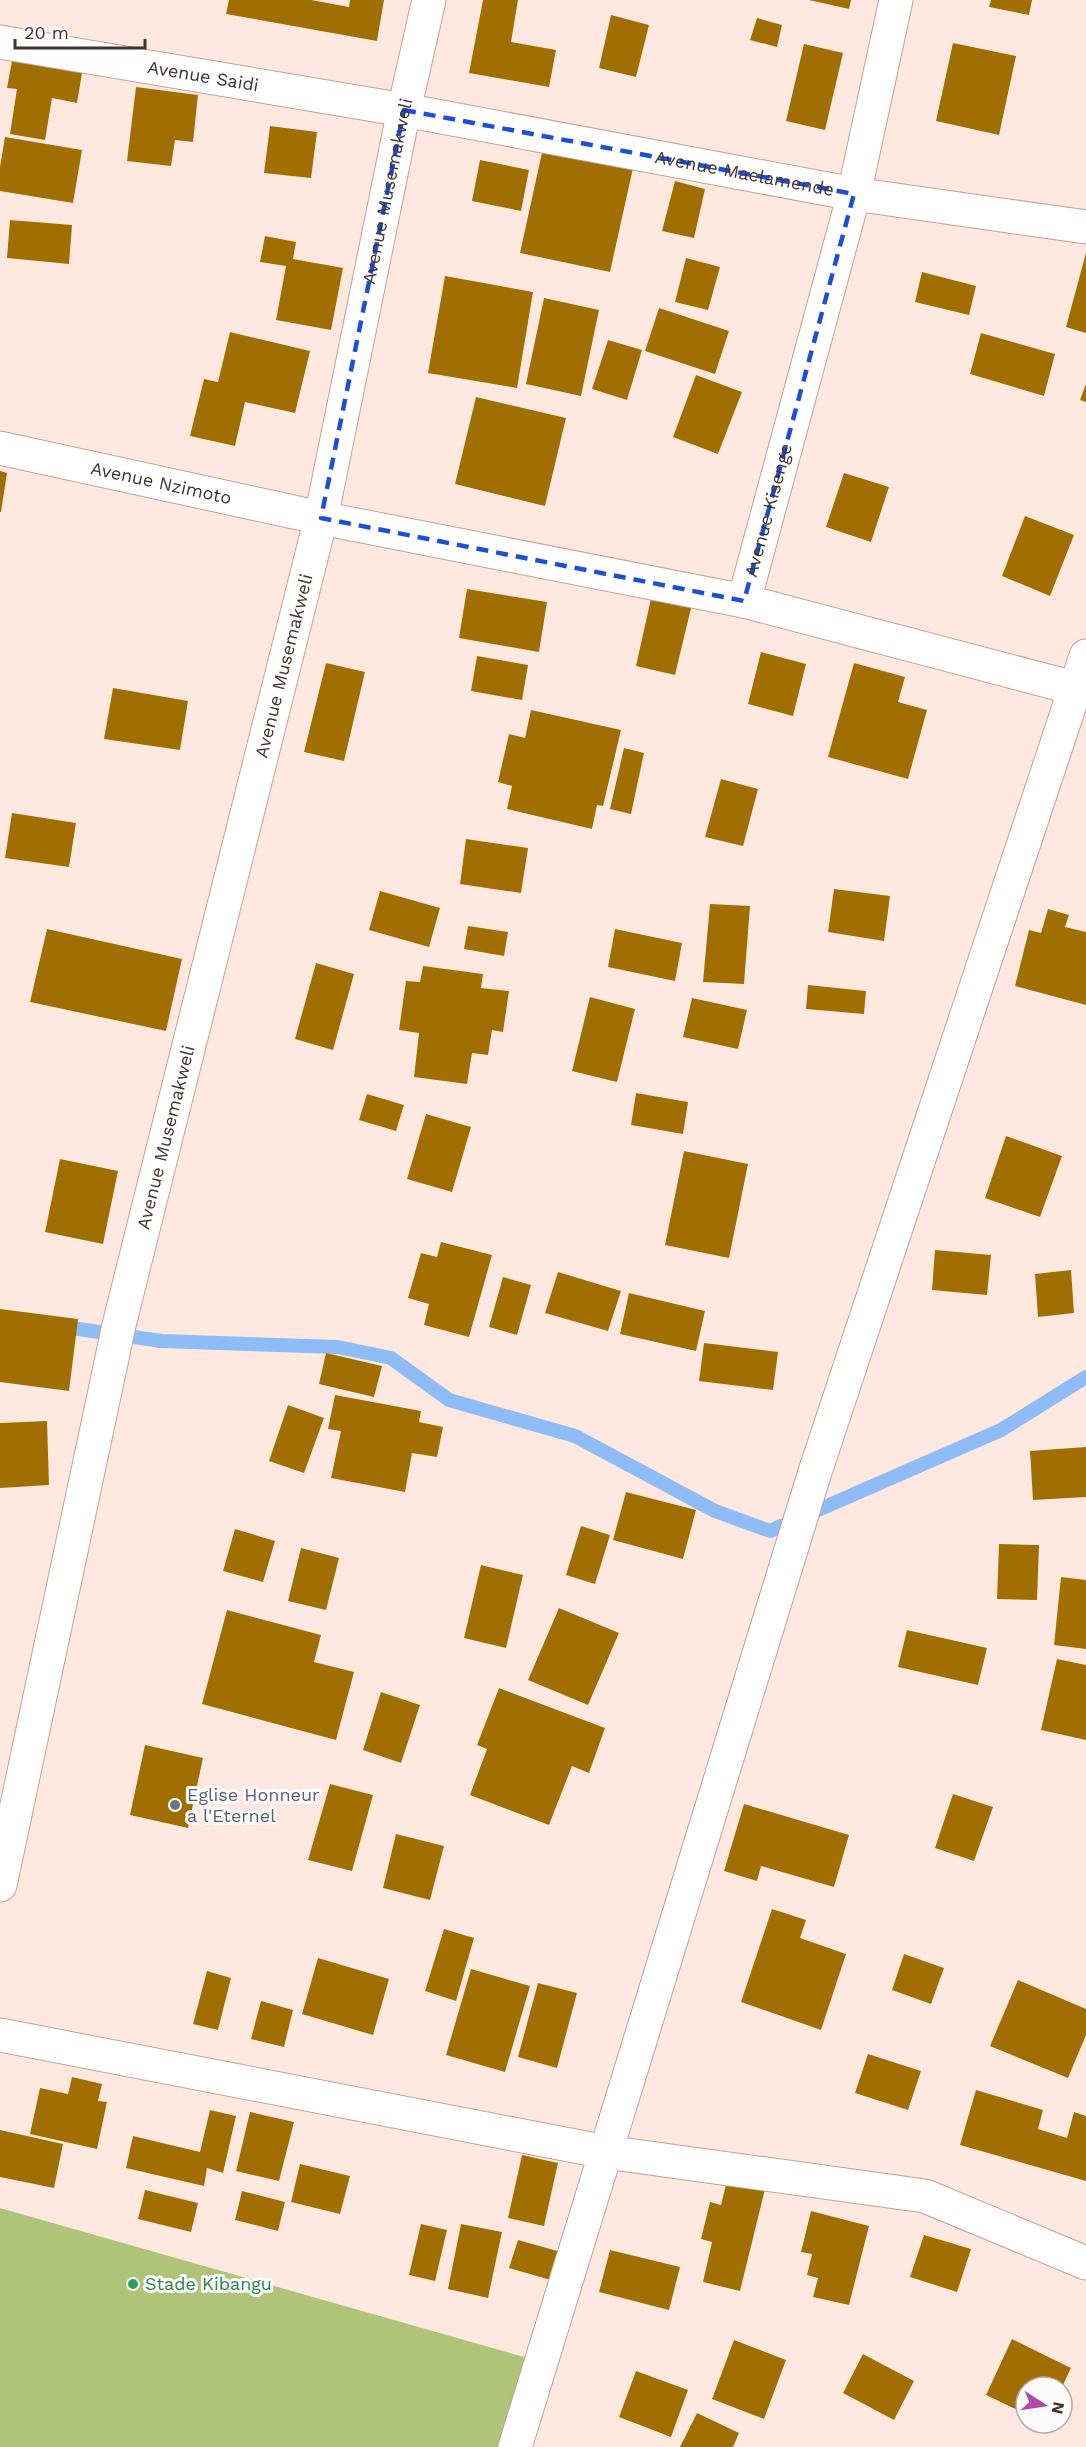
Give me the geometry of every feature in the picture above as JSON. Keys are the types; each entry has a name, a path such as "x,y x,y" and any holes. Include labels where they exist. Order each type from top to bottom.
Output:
{"street":[{"name":"Avenue Musemakweli","path":"0,1885 117,1337 321,518 404,110 429,0"},
{"name":"Avenue Kisenge","path":"321,518 744,601 854,194 896,0"},
{"name":"Avenue Saidi","path":"0,42 404,110"},
{"name":"Avenue Maelamende","path":"404,110 854,194 1086,227"},
{"name":"Avenue Nzimoto","path":"0,448 321,518"},
{"path":"744,601 1074,688"},
{"path":"515,2447 814,1475 1075,727 1074,688 1086,656"},
{"path":"0,2036 606,2152 925,2196 1086,2263"}],"highlighted area":[{"path":"404,110 854,194 744,601 321,518"}],"green space":[{"name":"Stade Kibangu","path":"0,2208 531,2359 502,2447 0,2447"}],"building":[{"path":"229,0 311,0 349,7 350,0 384,0 377,41 226,14"},
{"path":"483,0 518,0 511,42 556,50 549,87 469,73"},
{"path":"809,0 851,0 849,9"},
{"path":"991,0 1032,0 1029,15 989,7"},
{"path":"611,15 649,25 636,77 599,68"},
{"path":"757,18 782,25 777,47 750,40"},
{"path":"953,43 1016,56 999,135 936,121"},
{"path":"804,44 843,53 825,130 786,121"},
{"path":"12,61 82,73 77,103 52,98 45,140 10,134 17,89 7,88"},
{"path":"136,87 198,95 193,142 175,140 171,166 127,161"},
{"path":"270,126 317,132 311,178 264,173"},
{"path":"5,137 82,150 73,203 0,191 0,167"},
{"path":"543,148 633,168 610,272 520,253"},
{"path":"480,160 529,170 521,211 472,201"},
{"path":"675,181 705,189 694,238 662,231"},
{"path":"10,220 72,225 69,264 7,258"},
{"path":"265,236 296,242 293,259 343,268 331,330 276,320 286,266 260,262"},
{"path":"1086,253 1086,333 1066,327"},
{"path":"686,258 720,267 708,310 675,302"},
{"path":"922,272 976,286 969,315 915,302"},
{"path":"445,276 533,292 517,388 428,373"},
{"path":"544,298 599,310 581,396 526,384"},
{"path":"659,308 729,331 715,374 645,351"},
{"path":"230,332 310,351 295,413 245,402 235,446 190,436 204,379 218,382"},
{"path":"981,333 1055,354 1044,396 970,374"},
{"path":"608,340 642,350 627,400 592,389"},
{"path":"696,375 742,392 718,454 673,437"},
{"path":"1086,384 1086,402 1080,400"},
{"path":"476,397 566,418 545,506 455,484"},
{"path":"0,471 7,473 1,512 0,512"},
{"path":"844,473 889,487 871,542 826,527"},
{"path":"1025,516 1074,535 1050,596 1002,576"},
{"path":"467,589 547,602 539,652 459,638"},
{"path":"652,594 692,604 675,675 636,666"},
{"path":"761,652 806,664 793,716 748,704"},
{"path":"477,656 528,665 522,700 471,691"},
{"path":"326,663 365,672 344,761 304,752"},
{"path":"854,663 905,677 898,702 927,710 908,779 828,757"},
{"path":"113,688 188,701 180,750 104,739"},
{"path":"531,710 621,730 603,806 597,805 592,829 507,809 512,786 498,782 509,734 525,738"},
{"path":"624,748 644,753 631,814 610,809"},
{"path":"721,779 758,789 743,846 705,837"},
{"path":"12,813 76,823 69,867 5,858"},
{"path":"466,839 528,848 521,893 460,884"},
{"path":"834,889 890,896 884,941 828,932"},
{"path":"380,891 440,908 429,947 369,930"},
{"path":"710,904 750,906 744,984 703,982"},
{"path":"1048,909 1069,915 1065,927 1086,932 1086,1005 1015,986 1029,930 1041,933"},
{"path":"468,926 508,932 504,956 464,949"},
{"path":"47,929 182,959 166,1031 30,1002"},
{"path":"615,929 682,943 675,981 608,967"},
{"path":"316,963 354,974 333,1050 295,1039"},
{"path":"423,966 483,974 481,988 509,991 503,1032 492,1030 488,1055 472,1053 467,1084 414,1077 419,1033 399,1030 406,981 420,982"},
{"path":"808,985 866,991 864,1014 806,1009"},
{"path":"590,997 635,1009 617,1082 572,1071"},
{"path":"692,998 747,1010 738,1049 683,1037"},
{"path":"636,1093 688,1102 683,1134 631,1125"},
{"path":"367,1094 404,1105 396,1131 359,1120"},
{"path":"426,1114 471,1127 452,1192 407,1179"},
{"path":"1006,1136 1062,1156 1040,1217 985,1198"},
{"path":"684,1151 748,1164 729,1258 665,1245"},
{"path":"60,1159 118,1171 103,1244 45,1232"},
{"path":"441,1242 492,1255 469,1337 424,1325 429,1304 408,1298 421,1253 437,1257"},
{"path":"935,1250 991,1255 987,1295 932,1290"},
{"path":"1071,1270 1074,1313 1038,1317 1035,1274"},
{"path":"558,1272 621,1291 608,1331 545,1313"},
{"path":"503,1277 531,1285 517,1335 489,1327"},
{"path":"629,1293 705,1311 696,1351 620,1334"},
{"path":"0,1309 78,1319 69,1391 0,1382"},
{"path":"704,1343 778,1352 773,1390 699,1381"},
{"path":"326,1353 382,1366 374,1397 319,1384"},
{"path":"335,1395 421,1411 419,1422 443,1427 437,1457 412,1453 405,1492 331,1478 341,1431 328,1429"},
{"path":"288,1405 324,1418 304,1473 269,1461"},
{"path":"47,1421 49,1485 0,1488 0,1423"},
{"path":"1086,1447 1086,1497 1033,1500 1030,1451"},
{"path":"626,1492 696,1510 683,1559 613,1540"},
{"path":"581,1526 610,1535 595,1584 566,1575"},
{"path":"235,1529 275,1541 263,1582 223,1571"},
{"path":"999,1544 1039,1545 1037,1600 997,1599"},
{"path":"301,1548 339,1558 326,1610 288,1601"},
{"path":"481,1565 523,1575 506,1648 464,1638"},
{"path":"1061,1577 1086,1580 1086,1649 1054,1645"},
{"path":"559,1608 619,1633 588,1705 528,1680"},
{"path":"227,1610 321,1635 314,1662 354,1672 336,1740 202,1704"},
{"path":"907,1630 987,1648 978,1685 898,1667"},
{"path":"1057,1659 1086,1665 1086,1740 1041,1730"},
{"path":"499,1688 605,1728 589,1773 572,1766 549,1825 470,1795 487,1749 477,1745"},
{"path":"381,1692 420,1705 401,1763 363,1750"},
{"path":"145,1745 203,1758 188,1828 130,1815"},
{"path":"330,1784 373,1795 352,1871 308,1860"},
{"path":"953,1794 993,1807 974,1861 935,1848"},
{"path":"744,1804 849,1835 834,1887 761,1866 757,1881 724,1871"},
{"path":"396,1834 444,1846 430,1900 383,1888"},
{"path":"772,1909 806,1920 800,1938 846,1954 821,2030 741,2002"},
{"path":"444,1929 474,1938 456,2001 425,1991"},
{"path":"904,1954 944,1968 931,2004 892,1990"},
{"path":"318,1958 389,1979 373,2035 302,2014"},
{"path":"471,1969 530,1986 505,2072 446,2055"},
{"path":"207,1971 231,1978 218,2030 193,2024"},
{"path":"1018,1980 1086,2009 1086,2035 1068,2078 990,2046"},
{"path":"538,1983 577,1993 557,2068 518,2057"},
{"path":"261,2001 293,2010 284,2047 251,2039"},
{"path":"868,2054 921,2071 908,2110 855,2093"},
{"path":"72,2077 102,2084 98,2101 107,2102 97,2149 30,2134 40,2088 68,2094"},
{"path":"976,2090 1043,2110 1038,2129 1067,2138 1074,2112 1086,2116 1086,2181 960,2145"},
{"path":"210,2110 236,2116 223,2173 207,2168 204,2186 126,2168 133,2136 200,2152"},
{"path":"250,2112 294,2122 279,2181 236,2171"},
{"path":"0,2130 63,2144 54,2188 0,2177"},
{"path":"522,2155 558,2163 544,2226 508,2218"},
{"path":"300,2164 350,2176 340,2214 291,2202"},
{"path":"729,2172 767,2181 740,2291 703,2282 712,2242 701,2239 710,2202 721,2205"},
{"path":"145,2190 198,2203 191,2232 138,2219"},
{"path":"242,2191 285,2202 278,2231 235,2220"},
{"path":"811,2211 869,2226 849,2305 813,2297 818,2278 807,2275 812,2254 801,2252"},
{"path":"421,2224 447,2230 435,2281 409,2275"},
{"path":"461,2224 502,2232 488,2298 448,2289"},
{"path":"924,2235 971,2249 957,2292 910,2277"},
{"path":"518,2240 568,2254 561,2283 509,2268"},
{"path":"610,2250 680,2267 669,2310 599,2292"},
{"path":"1012,2339 1071,2368 1068,2375 1014,2375 1014,2408 986,2395"},
{"path":"734,2340 786,2360 764,2419 712,2399"},
{"path":"863,2354 914,2381 894,2420 843,2393"},
{"path":"636,2371 688,2390 671,2437 619,2417"},
{"path":"697,2413 739,2433 733,2447 680,2447"}],"waterway":[{"path":"58,1326 161,1341 338,1347 391,1358 449,1400 575,1436 715,1511 770,1531 1001,1430 1086,1377"}],"place":[{"name":"Eglise Honneur a l'Eternel","path":"175,1805"},
{"name":"Stade Kibangu","path":"133,2284"}]}
